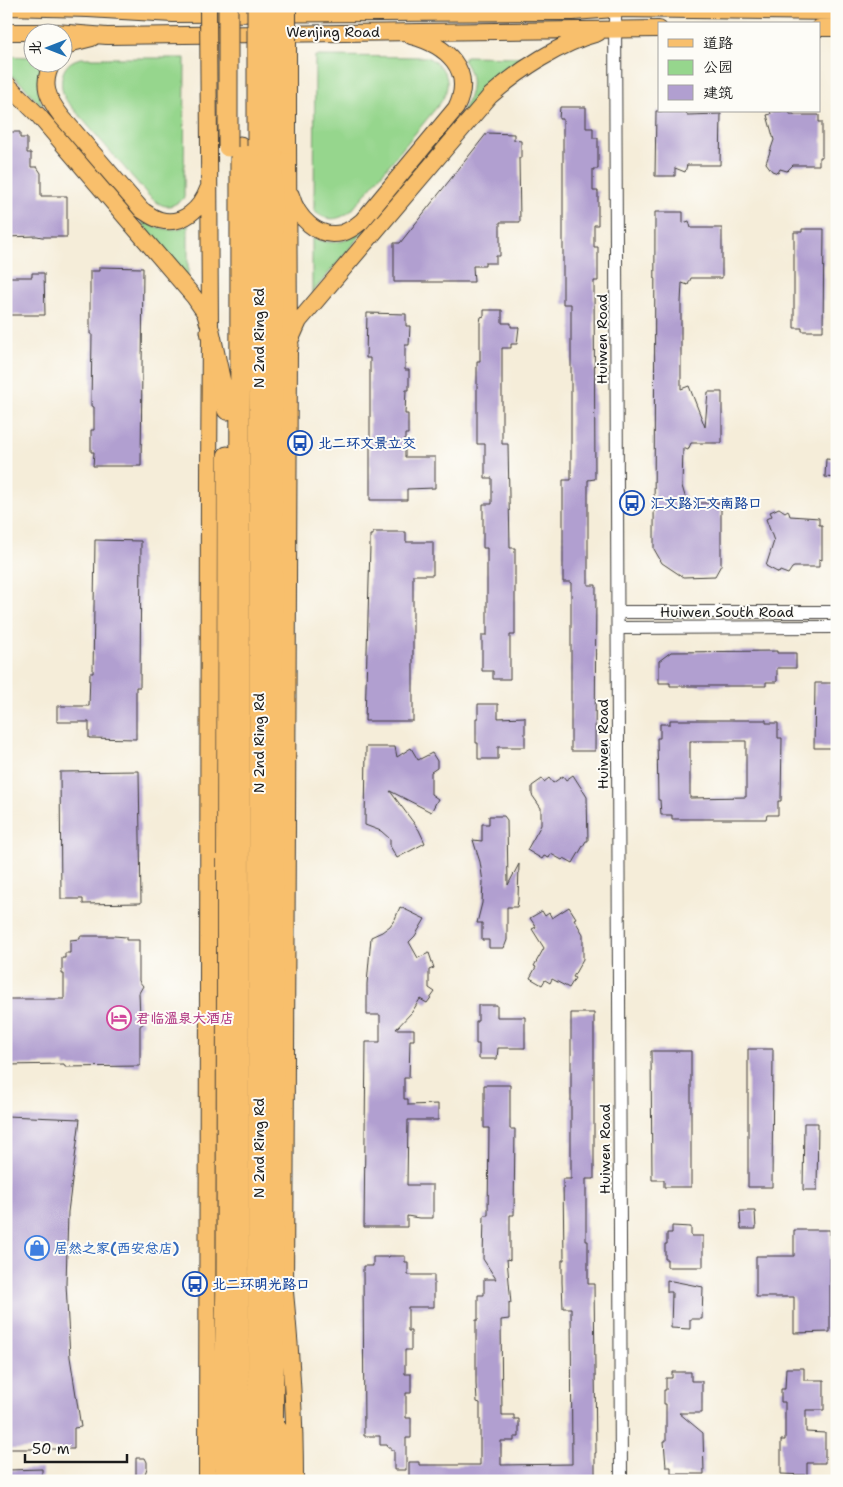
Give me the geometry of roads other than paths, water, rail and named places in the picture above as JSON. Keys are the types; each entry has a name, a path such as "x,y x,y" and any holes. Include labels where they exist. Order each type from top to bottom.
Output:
{"highway":[{"path":"228,6 257,146 272,404 273,1481"},
{"name":"N 2nd Ring Rd","path":"238,1481 240,894 257,146 240,6"},
{"name":"N 2nd Ring Rd","path":"258,6 258,1481"},
{"path":"225,1481 223,1427 226,1278 227,410 273,6"},
{"path":"210,331 227,410"},
{"path":"272,404 288,345"},
{"path":"259,799 273,715"},
{"path":"226,951 240,894"},
{"path":"226,996 240,1054"},
{"path":"259,1057 273,1124"},
{"path":"274,1360 278,1428 294,1481"},
{"path":"216,1481 223,1427"}],"main road":[{"path":"90,8 126,6"},
{"path":"207,1481 208,514 210,331 208,6"},
{"path":"288,6 257,146 287,174 292,200 304,220 316,230 326,233 343,233 362,221 456,108 461,98 463,88 459,69 443,50 433,43 403,34 378,32"},
{"path":"360,6 384,13 418,6"},
{"name":"Wenjing Road","path":"6,7 90,8 173,14 384,13 585,8 837,12"},
{"path":"820,28 837,28"},
{"path":"288,345 299,321 490,96 511,78 555,51 592,34 614,29"},
{"name":"Wenjing Road","path":"6,32 55,32 107,36 658,29"},
{"path":"72,43 107,36"},
{"path":"48,72 46,84 50,100 62,117 142,210 159,220 182,219 194,211 201,203 206,195 209,182"},
{"path":"6,82 38,115 194,298 204,313 210,331"},
{"path":"287,174 285,1292 293,1383 295,1429 294,1481"}],"street":[{"name":"Huiwen Road","path":"615,8 621,1481"},
{"name":"Huiwen South Road","path":"618,612 837,612"},
{"name":"Huiwen South Road","path":"618,628 837,627"}],"place":[{"name":"北二环文景立交","path":"300,443"},
{"name":"汇文路汇文南路口","path":"632,503"},
{"name":"君临温泉大酒店","path":"119,1018"},
{"name":"居然之家(西安总店)","path":"37,1248"},
{"name":"北二环明光路口","path":"195,1284"}]}
